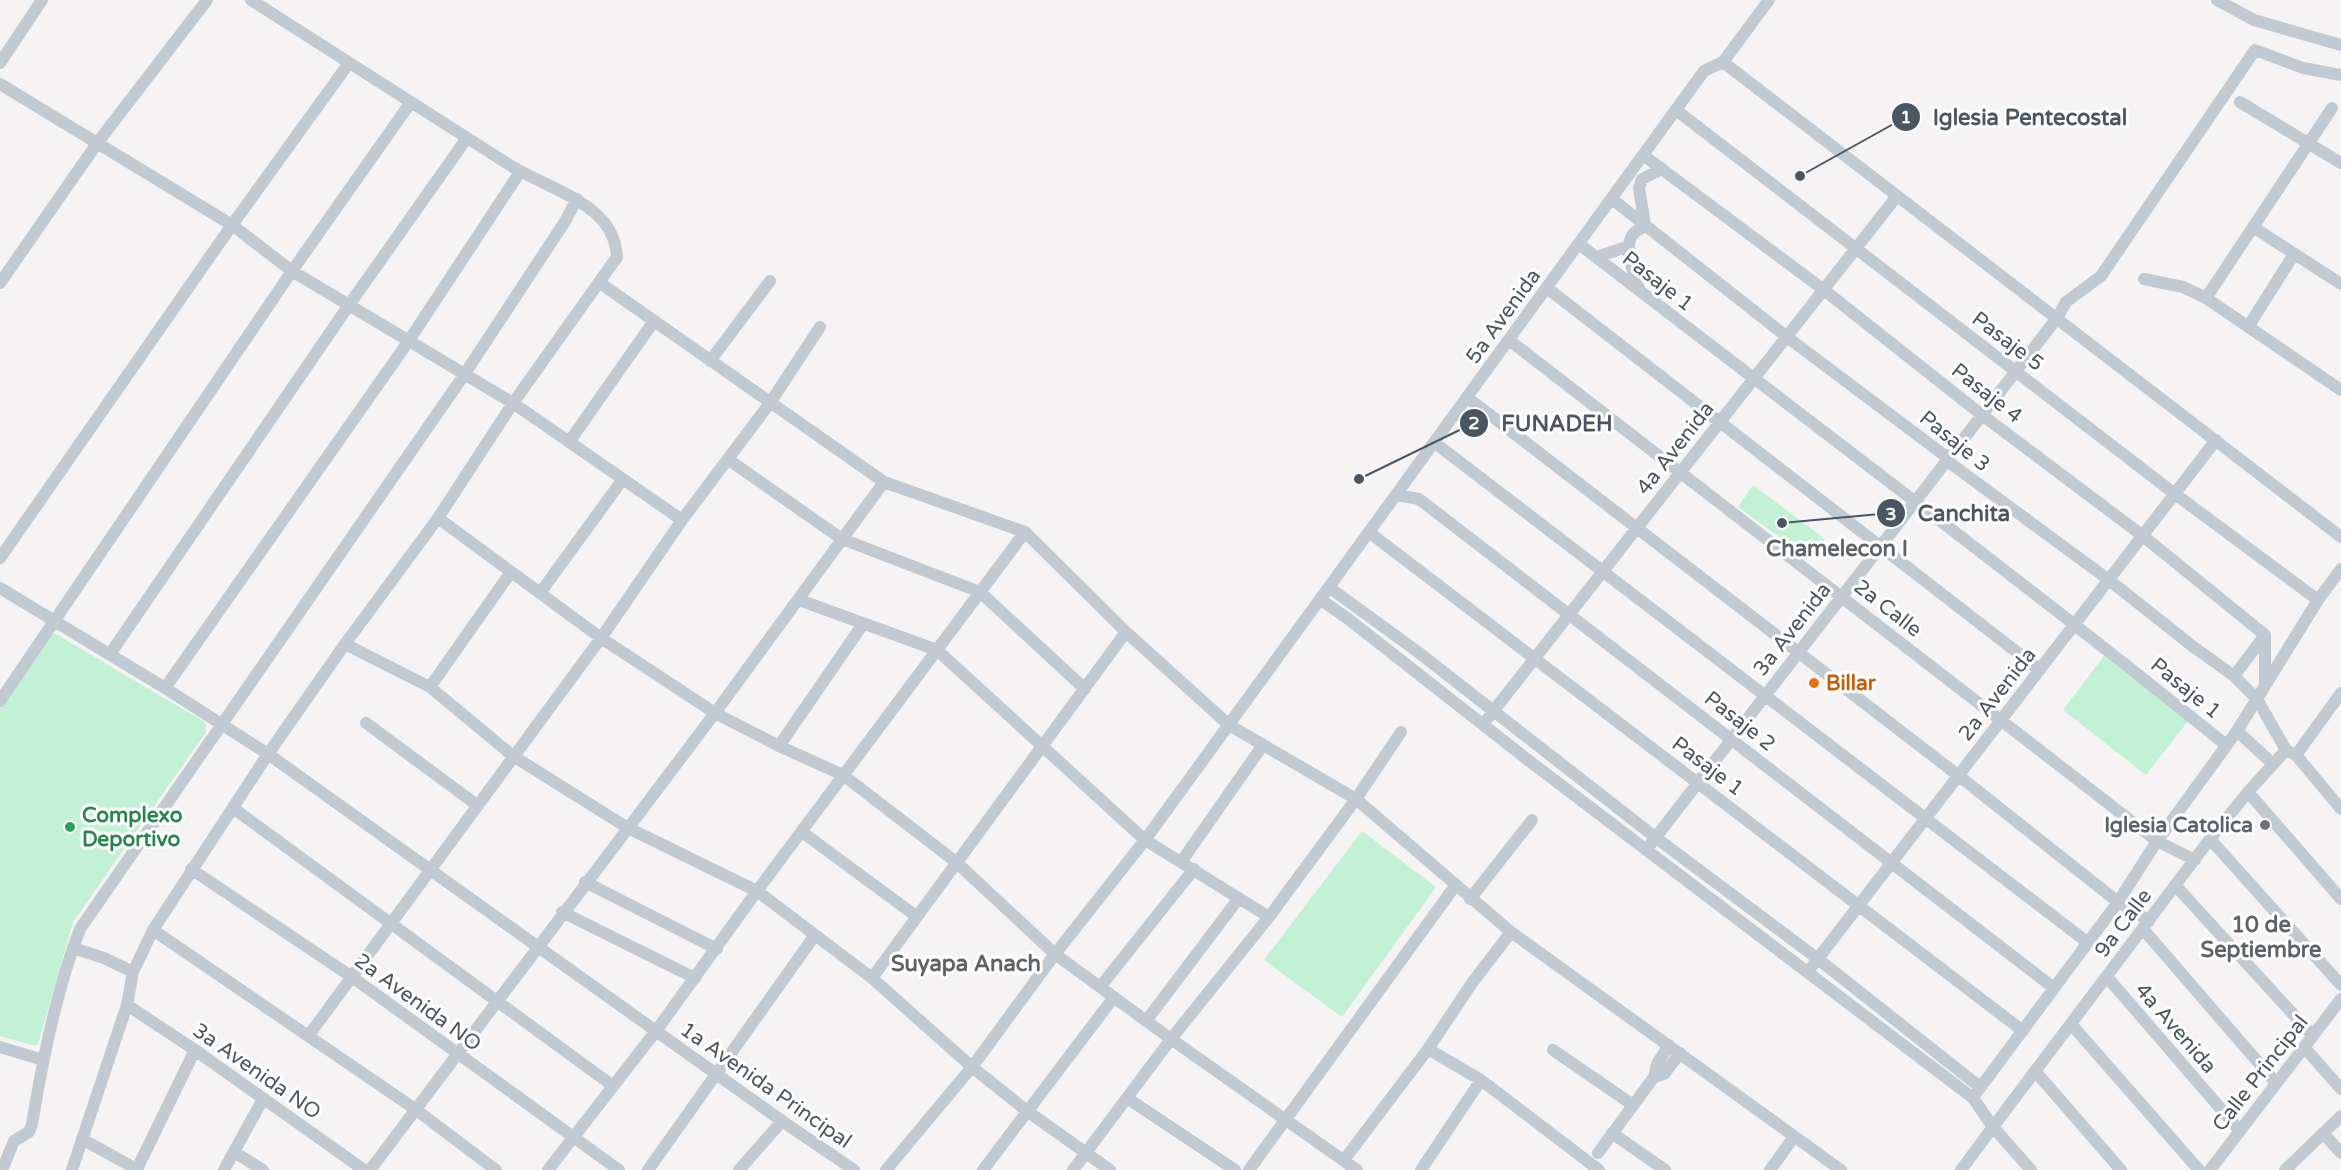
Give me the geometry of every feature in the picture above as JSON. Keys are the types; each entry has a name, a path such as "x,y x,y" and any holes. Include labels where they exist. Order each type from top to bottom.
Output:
{"street":[{"path":"0,63 42,0"},
{"path":"0,283 98,142 207,0"},
{"path":"72,1170 127,1005 134,972 153,930 268,754 345,644 438,518 513,403 617,257 616,246 610,231 598,215 577,199 520,172 251,0"},
{"name":"5a Avenida","path":"886,1170 972,1068 1055,954 1145,840 1704,71 1723,62 1769,0"},
{"path":"2217,0 2254,20 2341,45"},
{"name":"3a Avenida","path":"1646,849 2057,318 2066,302 2101,276 2254,50 2302,68 2341,75"},
{"path":"1723,62 2341,537"},
{"path":"0,558 231,225 349,63"},
{"path":"0,84 231,225 292,271 513,403 682,520"},
{"path":"0,701 292,271 411,102"},
{"path":"2240,102 2341,163"},
{"path":"2206,298 2332,108"},
{"name":"Pasaje 5","path":"1676,110 2175,494 2318,600"},
{"path":"110,654 349,305 467,138"},
{"name":"Pasaje 4","path":"1643,155 1824,290 1982,415 2143,536 2265,635"},
{"path":"1641,292 1630,260 1629,246 1633,234 1645,225 1640,188 1642,179 1662,169"},
{"path":"165,688 408,342 520,172"},
{"name":"4a Avenida","path":"1484,724 1897,196"},
{"path":"2,1170 15,1141 29,1132 32,1124 43,1060 80,929 464,375 564,223 577,199"},
{"name":"Pasaje 3","path":"1611,199 1787,337 1948,458 1950,463 1985,490 2109,580 2190,645 2234,676 2257,699 2291,752 2341,809"},
{"path":"2253,227 2341,284"},
{"name":"Pasaje 1","path":"1579,244 1914,502 1998,563 2226,746"},
{"path":"1597,257 1629,246"},
{"path":"2248,327 2294,254"},
{"path":"2144,279 2183,287 2206,298 2341,390"},
{"path":"710,361 770,281"},
{"path":"600,283 884,482 1025,531 1126,632 1229,725 1356,799 1511,932 1841,1170"},
{"path":"1547,288 2040,670"},
{"path":"569,442 654,321"},
{"path":"309,1035 601,638 682,520 770,404 820,327"},
{"name":"2a Calle","path":"1509,340 2157,841 2195,860"},
{"path":"1468,398 1959,776 2146,925 2277,1083"},
{"name":"2a Avenida","path":"1809,971 2216,440"},
{"path":"1435,443 2087,942"},
{"path":"729,460 842,539 980,592 1084,689"},
{"path":"540,593 623,479"},
{"path":"370,1170 562,912 715,713 884,482"},
{"name":"Pasaje 2","path":"1397,495 1419,499 2054,988"},
{"path":"438,518 601,638 715,713 843,775 956,862 1055,954 1170,1040 1357,1170"},
{"path":"548,1170 656,1031 757,891 1025,531"},
{"name":"Pasaje 1","path":"1370,533 2023,1031"},
{"path":"1977,1093 2118,902 2157,841 2237,731 2318,600 2341,569"},
{"path":"430,687 511,572"},
{"name":"1a Avenida Principal","path":"0,588 165,688 268,754 854,1170"},
{"path":"1330,588 1418,652 1655,837 1818,959 1977,1093 1993,1127 2031,1170"},
{"path":"799,600 938,650 1145,840 1269,917"},
{"path":"1320,600 1347,618 1646,849 1977,1093"},
{"path":"779,746 863,624"},
{"path":"872,978 1126,632"},
{"path":"2265,635 2265,686"},
{"path":"2234,676 2265,635"},
{"path":"345,644 430,687 513,756 628,828 757,891 872,978 972,1068 1027,1111 1110,1170"},
{"name":"9a Calle","path":"1961,1170 2210,839 2273,764 2291,752 2341,693"},
{"path":"366,723 477,805"},
{"path":"2237,731 2273,764"},
{"path":"1074,1170 1170,1040 1269,917 1356,799 1401,732"},
{"path":"1181,862 1263,745"},
{"path":"2248,792 2341,899"},
{"path":"233,808 613,1086"},
{"path":"1470,899 1533,820"},
{"path":"802,832 916,916"},
{"path":"2210,839 2341,985"},
{"name":"2a Avenida NO","path":"191,869 352,978 619,1170"},
{"path":"1100,987 1194,869"},
{"path":"585,882 717,949"},
{"path":"2175,885 2313,1036"},
{"path":"1249,1170 1455,886"},
{"path":"1146,1021 1239,898"},
{"path":"562,912 695,978"},
{"path":"153,930 415,1109 496,1170"},
{"path":"1344,1160 1428,1049 1472,983 1511,932"},
{"path":"648,1170 815,935"},
{"path":"73,948 104,958 134,972"},
{"name":"4a Avenida","path":"2107,977 2240,1131"},
{"path":"983,1170 1114,998"},
{"name":"Calle Principal","path":"2210,1170 2341,999"},
{"name":"3a Avenida NO","path":"127,1005 195,1050 364,1170"},
{"path":"2071,1024 2199,1170"},
{"path":"1598,1153 1654,1077 1657,1064 1669,1045"},
{"path":"0,1047 43,1060"},
{"path":"2304,1047 2341,1089"},
{"path":"1428,1049 1481,1080 1598,1170"},
{"path":"82,1139 137,1170 195,1050"},
{"path":"1553,1050 1633,1106"},
{"path":"1654,1077 1664,1074 1680,1053"},
{"path":"2035,1071 2121,1170"},
{"path":"1421,1170 1481,1080"},
{"path":"1127,1098 1235,1170"},
{"path":"224,1170 263,1099"},
{"path":"2285,1170 2341,1116"},
{"path":"741,1169 782,1121"},
{"path":"1612,1133 1665,1170"},
{"path":"2323,1133 2341,1153"},
{"path":"1770,1170 1794,1137"},
{"path":"234,1152 263,1170"}],"green space":[{"path":"1753,485 1825,539 1810,559 1738,507"},
{"name":"Complexo Deportivo","path":"54,633 203,721 206,725 206,732 73,922 39,1041 36,1045 32,1045 0,1036 0,708 49,636"},
{"path":"2104,656 2188,721 2146,775 2063,710"},
{"path":"1362,831 1436,887 1342,1017 1264,960"}],"place":[{"name":"Iglesia Pentecostal","path":"1800,176"},
{"name":"FUNADEH","path":"1359,479"},
{"name":"Canchita","path":"1782,523"},
{"name":"Billar","path":"1814,683"},
{"name":"Iglesia Catolica","path":"2265,825"},
{"name":"Complexo Deportivo","path":"70,827"}],"district":[{"name":"Chamelecon I","path":"1837,548"},
{"name":"10 de Septiembre","path":"2261,936"},
{"name":"Suyapa Anach","path":"966,963"}]}
